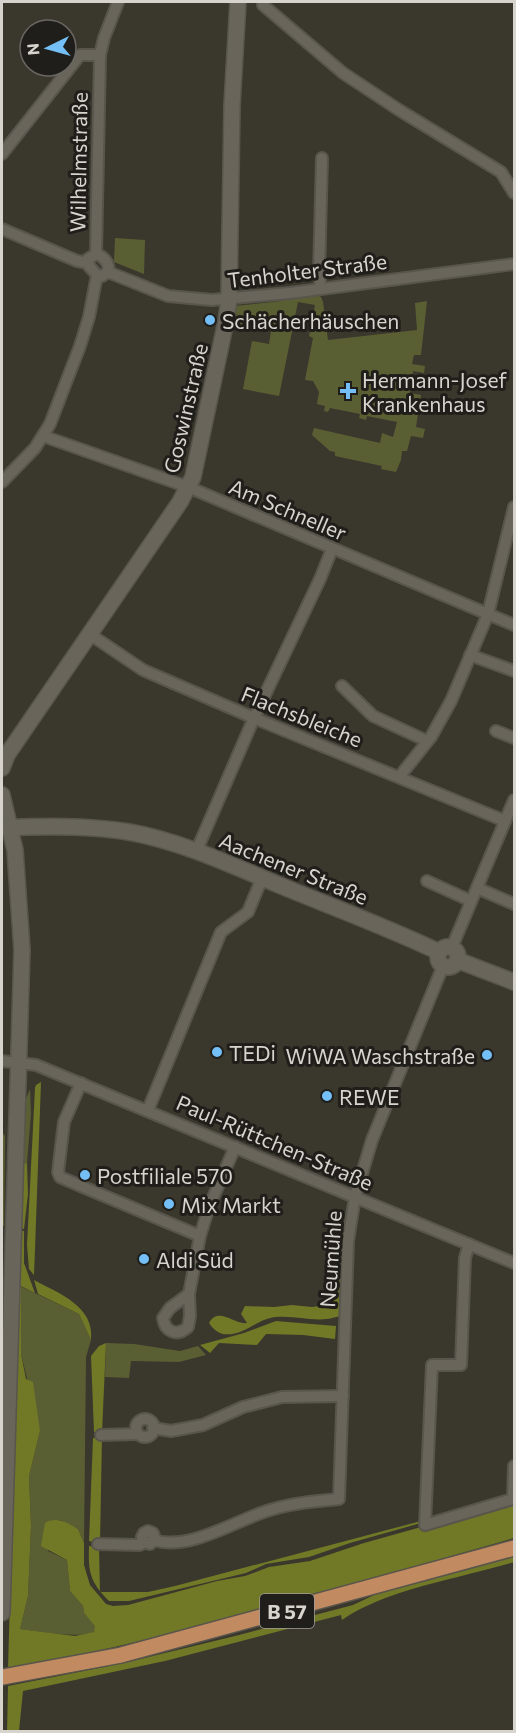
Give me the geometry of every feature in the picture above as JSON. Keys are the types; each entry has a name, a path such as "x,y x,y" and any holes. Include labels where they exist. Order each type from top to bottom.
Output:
{"main road":[{"name":"Goswinstraße","path":"2,768 8,754 91,635 193,477 226,321 232,105 238,2"},
{"path":"2,795 6,828 18,870 22,950 2,1613"},
{"name":"Aachener Straße","path":"6,828 77,828 130,832 196,852 514,982"},
{"name":"B 57","path":"2,1677 121,1655 514,1548"}],"street":[{"name":"Wilhelmstraße","path":"97,275 92,259 100,55 118,2"},
{"path":"263,5 343,73 399,110 501,171 514,193"},
{"path":"2,154 80,55 100,55"},
{"path":"321,288 319,274 322,158"},
{"path":"2,229 76,261 92,259"},
{"name":"Wilhelmstraße","path":"92,259 101,256 108,265 108,272"},
{"name":"Tenholter Straße","path":"108,272 168,296 212,300 514,264"},
{"path":"2,482 43,436 80,346 89,317 97,275 102,276 108,272"},
{"name":"Am Schneller","path":"43,436 188,487 514,625"},
{"path":"400,776 427,741 452,701 488,614 514,507"},
{"path":"196,852 254,718 332,549"},
{"name":"Flachsbleiche","path":"91,635 142,670 505,821"},
{"path":"470,655 514,671"},
{"path":"342,686 373,716 427,741"},
{"path":"496,731 514,738"},
{"name":"Neumühle","path":"98,1544 140,1545 149,1541 172,1543 213,1534 273,1509 306,1502 339,1499 348,1241 355,1197 372,1140 514,800"},
{"path":"148,1110 221,932 248,912 262,878"},
{"path":"427,881 471,900"},
{"path":"477,888 514,904"},
{"name":"Paul-Rüttchen-Straße","path":"2,1061 36,1065 514,1263"},
{"path":"81,1083 64,1122 57,1172 60,1177 200,1236"},
{"path":"189,1294 200,1236 209,1208 236,1147"},
{"path":"469,1244 465,1258 461,1365 432,1365 425,1525 513,1499 514,1466"},
{"path":"101,1435 138,1434 142,1437 148,1436 153,1428 171,1431 202,1425 243,1407 282,1396 343,1396"}],"green space":[{"path":"115,238 145,240 144,274 114,262"},
{"path":"314,293 321,297 323,302 328,340 417,330 415,303 427,301 421,355 414,355 412,364 425,366 424,373 413,371 410,393 421,395 416,427 425,429 423,438 411,436 407,451 402,451 396,472 381,469 382,466 335,456 335,452 330,451 312,435 314,428 380,443 382,433 393,437 397,422 367,416 366,420 359,418 360,414 330,408 328,412 324,411 325,406 317,404 319,392 313,381 305,380 313,338 309,336 315,305 298,302 279,396 243,389 252,341 269,344 271,331 229,323 235,306 281,301 291,294"},
{"path":"41,1082 34,1275 29,1269 27,1245 35,1088"},
{"path":"30,1089 31,1114 27,1163 22,1164 26,1099"},
{"path":"3,1133 5,1136 4,1226 2,1226"},
{"path":"27,1163 28,1194 24,1229 21,1228 22,1164"},
{"path":"20,1231 24,1231 24,1263 35,1293 19,1285 21,1289 21,1354 26,1379 33,1382 40,1431 29,1476 31,1526 28,1596 20,1629 75,1636 94,1632 95,1626 84,1613 83,1606 70,1591 67,1560 41,1546 45,1523 54,1520 62,1521 78,1529 84,1543 84,1565 90,1585 106,1604 113,1606 128,1605 217,1581 245,1576 269,1567 310,1561 364,1543 514,1501 514,1538 199,1626 8,1669"},
{"path":"337,1242 343,1246 340,1316 323,1319 269,1318 230,1334 219,1333 209,1323 213,1318 222,1316 247,1323 241,1314 245,1306 312,1307 333,1304"},
{"path":"34,1280 64,1296 81,1310 91,1328 91,1340 79,1314 38,1294"},
{"path":"18,1285 79,1314 91,1340 86,1357 84,1543 78,1529 60,1520 48,1551 67,1560 70,1591 83,1606 84,1613 96,1626 94,1632 86,1634 68,1635 20,1629 28,1596 31,1526 29,1476 40,1431 21,1354 21,1289"},
{"path":"276,1321 336,1326 335,1339 266,1334 257,1345 219,1343 210,1353 200,1345 244,1333"},
{"path":"106,1343 134,1344 180,1351 198,1346 206,1355 179,1362 131,1361 129,1378 105,1377"},
{"path":"106,1343 102,1433 94,1432 91,1356 99,1346"},
{"path":"102,1437 100,1543 89,1541 93,1438"},
{"path":"421,1521 421,1523 309,1557 266,1564 246,1573 129,1601 109,1601 101,1592 148,1592"},
{"path":"89,1546 99,1547 100,1591 90,1570"},
{"path":"514,1553 514,1562 402,1592 360,1609 342,1620 341,1615 165,1661 23,1691 19,1731 7,1732 8,1686 124,1663 239,1635 353,1605 387,1589"}],"place":[{"name":"Schächerhäuschen","path":"210,320"},
{"name":"Hermann-Josef Krankenhaus","path":"348,391"},
{"name":"TEDi","path":"217,1052"},
{"name":"WiWA Waschstraße","path":"487,1055"},
{"name":"REWE","path":"327,1096"},
{"name":"Postfiliale 570","path":"85,1175"},
{"name":"Mix Markt","path":"169,1204"},
{"name":"Aldi Süd","path":"144,1259"}]}
